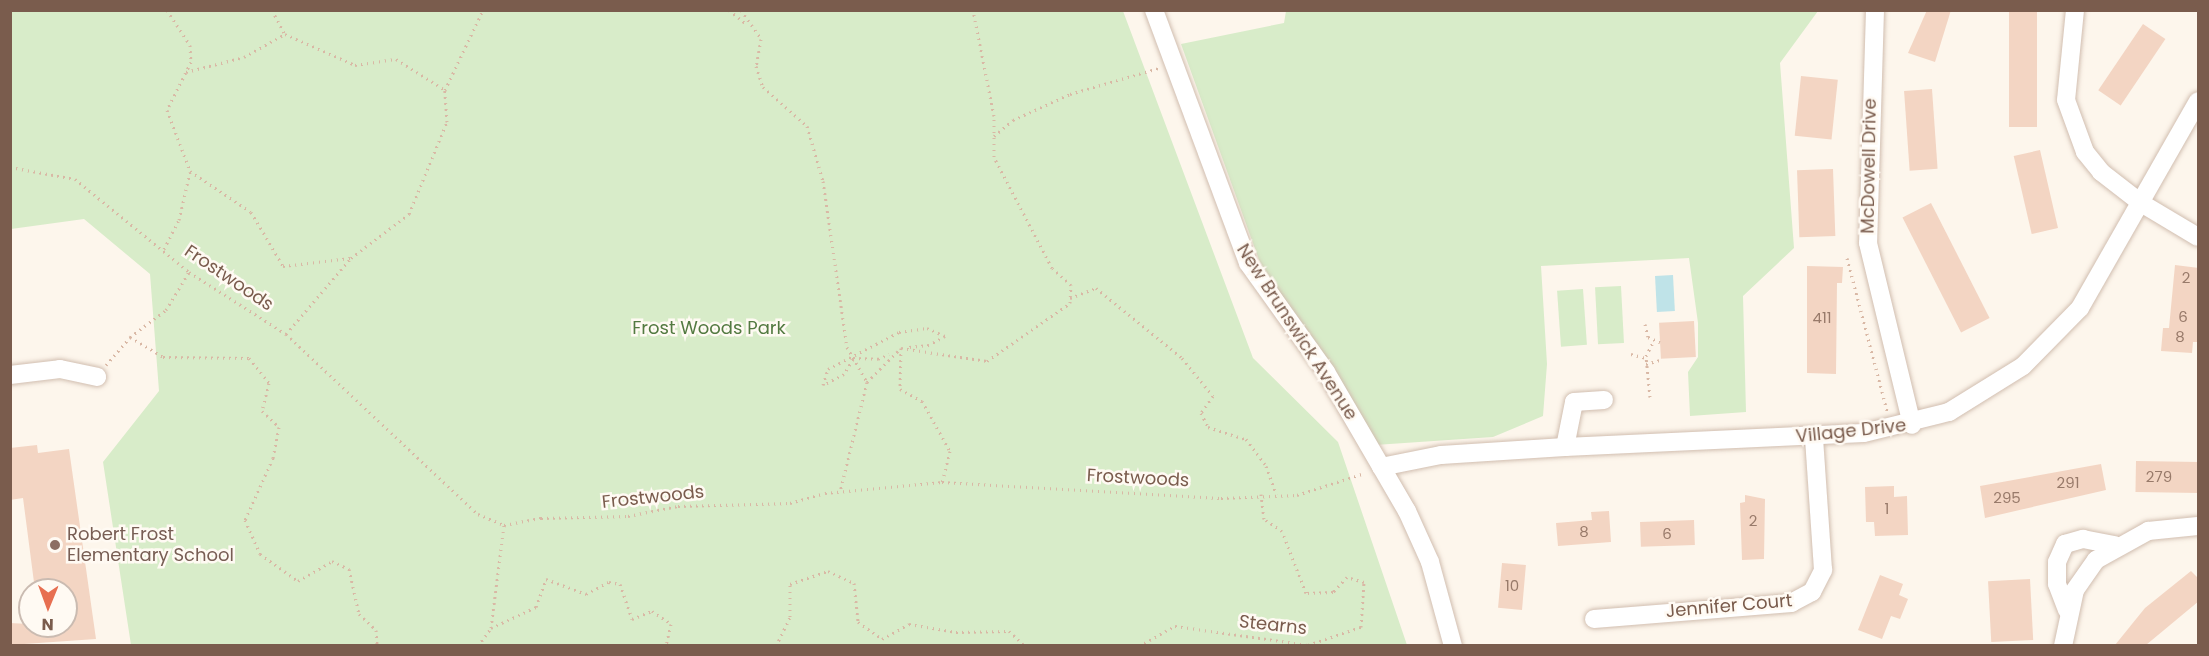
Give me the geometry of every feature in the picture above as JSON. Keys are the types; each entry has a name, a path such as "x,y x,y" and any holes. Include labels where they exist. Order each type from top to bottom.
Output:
{"street":[{"name":"New Brunswick Avenue","path":"1154,10 1248,263 1326,372 1381,467 1430,562 1453,645"},
{"name":"McDowell Drive","path":"1875,10 1868,243 1912,425"},
{"path":"2074,10 2069,115 2101,172 2141,203 2199,237"},
{"name":"Village Drive","path":"1381,467 1441,455 1565,447 1814,437 1912,425 1972,400 2044,348 2080,308 2199,101"},
{"path":"10,375 60,369 97,377"},
{"path":"1565,447 1566,423 1574,402 1604,400"},
{"name":"Jennifer Court","path":"1594,619 1791,603 1812,592 1823,558 1814,437"},
{"path":"2062,645 2067,610 2088,569 2115,545 2148,531 2199,526"},
{"path":"2067,610 2057,584 2057,562 2065,544 2083,539 2115,545"}],"path":[{"path":"167,10 190,45 186,72 167,110 168,124 190,171 251,212 283,266 351,258"},
{"path":"272,10 285,34 355,65 396,59 446,90"},
{"path":"286,334 351,258 409,214 447,122 446,90 483,10"},
{"path":"729,10 761,39 756,66 763,87 807,126 823,181 847,347 867,382"},
{"path":"741,10 746,24"},
{"path":"901,348 987,361 1070,303 1071,285 1052,268 994,157 994,136 973,10"},
{"path":"186,72 244,57 285,34"},
{"path":"994,136 1013,120 1070,94 1156,70 1171,58"},
{"name":"Frostwoods","path":"10,167 75,179 164,249 189,272 286,334 478,514 504,525 541,518 628,516 678,506 790,503 840,492 942,482 1221,498 1261,494 1297,495 1381,467"},
{"path":"164,249 179,220 190,171"},
{"path":"1847,258 1888,415"},
{"path":"97,377 130,337 166,310 189,272"},
{"path":"1070,298 1096,288 1182,358 1213,396 1201,413 1208,427 1246,439 1266,466 1276,494"},
{"path":"1645,324 1653,342 1646,358 1650,397"},
{"path":"927,328 945,336 929,345 901,348 878,359 853,358 844,374 823,386 828,369 899,332 927,328"},
{"path":"130,337 163,357 249,358 269,383 262,411 279,427 273,458 244,520 260,554 298,581 332,561 349,568 359,614 376,630 377,645"},
{"path":"1653,342 1660,342"},
{"path":"840,492 867,382 901,348"},
{"path":"901,348 900,389 922,401 950,452 942,482"},
{"path":"1631,354 1646,358"},
{"path":"1646,364 1660,360"},
{"name":"Stearns","path":"1139,645 1175,626 1308,645 1361,627 1365,582 1347,577 1333,592 1306,593 1282,531 1264,519 1261,494"},
{"path":"491,628 504,525"},
{"path":"776,645 790,617 790,584 828,571 854,583 858,622 882,639 909,624 956,632 1009,631 1025,645"},
{"path":"478,645 491,628 536,607 546,579 586,594 609,582 620,584 632,619 652,611 671,624 666,645"}],"green space":[{"name":"Frost Woods Park","path":"10,11 1123,11 1253,358 1338,442 1407,645 131,645 103,462 159,391 150,274 84,219 11,229"},
{"path":"1286,11 1818,11 1780,63 1794,248 1743,296 1746,412 1690,416 1688,372 1698,357 1698,323 1689,258 1541,266 1547,364 1543,416 1493,437 1375,445 1262,268 1181,44 1284,23"},
{"path":"1621,286 1624,343 1598,344 1595,287"},
{"path":"1583,289 1587,345 1561,347 1557,291"}],"water":[{"path":"1673,275 1675,311 1657,312 1655,276"}],"building":[{"path":"1927,10 1951,10 1935,62 1908,53"},
{"path":"2009,10 2037,10 2037,127 2009,127"},
{"path":"2143,24 2165,39 2121,105 2098,90"},
{"path":"1801,76 1838,80 1832,140 1795,136"},
{"path":"1932,89 1938,169 1910,171 1904,91"},
{"path":"2040,150 2058,228 2032,234 2014,156"},
{"path":"1833,169 1835,236 1799,237 1797,170"},
{"path":"1931,203 1990,318 1961,332 1902,218"},
{"path":"2175,265 2199,268 2199,342 2193,342 2192,353 2161,351 2163,328 2169,328"},
{"path":"1807,266 1843,267 1842,283 1837,283 1836,374 1807,373"},
{"path":"1694,321 1696,357 1661,359 1659,323"},
{"name":"Robert Frost Elementary School","path":"37,445 38,453 69,449 96,639 10,645 10,623 18,623 18,638 78,638 78,578 33,578 23,498 10,500 10,448"},
{"path":"2136,461 2198,462 2198,493 2135,492"},
{"path":"2101,464 2106,490 1985,518 1980,486"},
{"path":"1894,486 1894,497 1907,496 1908,535 1875,536 1874,522 1866,522 1865,487"},
{"path":"1745,495 1765,499 1764,559 1742,560 1740,503 1745,502"},
{"path":"1609,511 1611,542 1558,546 1556,523 1592,520 1591,512"},
{"path":"1694,520 1695,545 1641,547 1640,522"},
{"path":"1502,563 1526,565 1522,610 1498,608"},
{"path":"2191,571 2199,579 2199,601 2146,645 2115,645 2145,608"},
{"path":"1880,575 1903,584 1899,595 1908,599 1900,619 1891,616 1882,639 1858,630"},
{"path":"2030,579 2033,640 1991,642 1988,581"}],"place":[{"name":"Robert Frost Elementary School","path":"55,545"}]}
